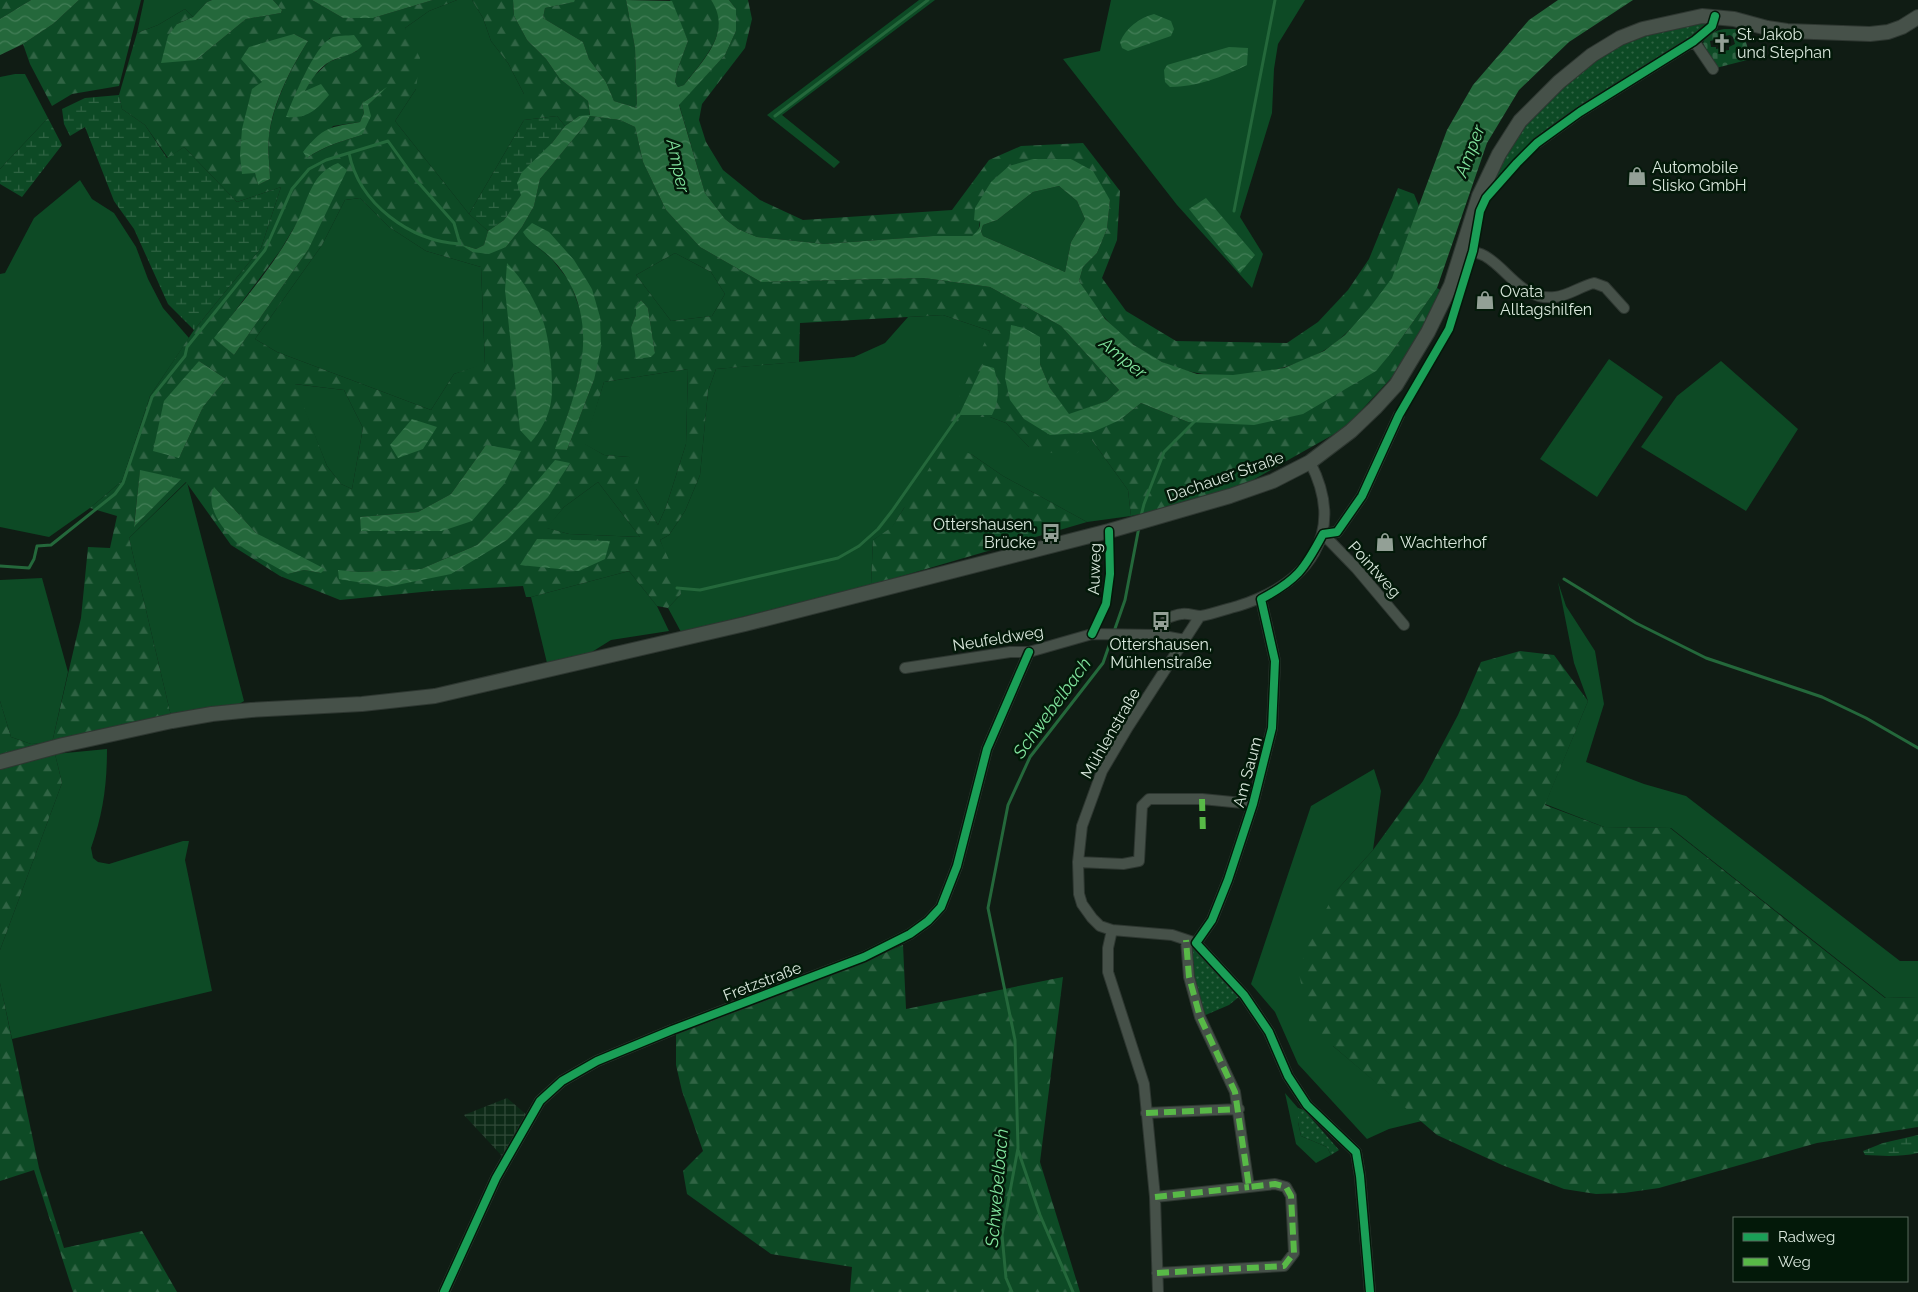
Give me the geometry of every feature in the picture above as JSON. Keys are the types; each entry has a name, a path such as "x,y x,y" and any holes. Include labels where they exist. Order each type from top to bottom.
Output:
{"main road":[{"name":"Dachauer Straße","path":"0,762 63,745 212,714 362,704 435,696 745,624 1138,523 1230,496 1273,481 1310,462 1351,431 1396,384 1430,327 1451,285 1479,196 1499,154 1520,121 1559,82 1592,55 1620,38 1643,29 1702,16 1715,16 1787,31 1870,34 1902,27 1918,17"}],"street":[{"path":"1537,143 1588,107 1694,41 1712,26 1715,16"},
{"path":"1694,41 1713,69"},
{"path":"1462,250 1484,255 1511,276 1521,288 1540,297 1556,298 1594,283 1605,287 1624,308"},
{"path":"1323,534 1337,532 1362,496 1399,415"},
{"path":"1158,635 1167,618 1182,614 1200,616 1261,599 1296,577 1308,563 1323,534 1325,516 1322,497 1310,462"},
{"name":"Pointweg","path":"1323,534 1356,568 1404,624"},
{"name":"Am Saum","path":"1191,942 1212,920 1228,880 1253,804 1272,728 1275,661 1261,599"},
{"name":"Mühlenstraße","path":"1112,930 1100,926 1082,904 1078,889 1078,862 1082,826 1102,771 1128,727 1200,616"},
{"name":"Neufeldweg","path":"905,668 1002,653 1028,652 1092,634 1158,635 1185,640"},
{"name":"Fretzstraße","path":"444,1292 496,1178 540,1101 562,1081 597,1061 672,1030 864,957 910,934 928,921 941,908 957,866 987,749 1028,652"},
{"path":"1078,862 1123,864 1139,860 1142,806 1149,799 1202,799 1253,804"},
{"path":"1158,1292 1155,1197 1144,1084 1108,972 1108,948 1112,930 1172,935 1191,942 1244,995 1269,1032 1288,1076 1308,1105 1356,1152 1360,1176 1370,1292"},
{"path":"1191,942 1189,977 1200,1017 1235,1092 1239,1109 1248,1187"},
{"path":"1146,1112 1239,1109"},
{"path":"1155,1197 1275,1184 1286,1187 1291,1196 1294,1253 1284,1266 1157,1273"}],"shaded area":[{"path":"507,1098 528,1116 502,1156 464,1115"}],"green space":[{"path":"0,0 31,0 0,19"},
{"path":"79,0 141,0 119,86 72,94 52,106 30,64 23,44 53,24"},
{"path":"144,0 212,0 207,2 193,17 185,9 158,25 137,33"},
{"path":"273,0 312,0 343,18 373,18 433,0 457,0 429,11 405,28 420,58 416,89 395,121 469,214 488,231 484,245 476,249 463,245 472,252 506,247 522,227 534,206 540,179 585,125 590,116 620,120 635,127 643,162 666,210 700,247 761,282 924,278 990,287 1061,326 1119,390 1107,401 1069,415 1050,388 1040,364 1040,337 1024,419 1120,420 1141,403 1188,422 1391,353 1437,288 1444,292 1394,375 1345,428 1228,494 1131,516 1128,490 1091,439 1072,458 1029,447 1006,423 990,417 961,417 953,429 947,423 990,331 943,315 800,323 799,362 716,369 708,391 700,475 685,511 669,535 660,540 680,584 681,594 668,608 657,606 629,571 531,597 526,597 523,586 432,591 340,600 280,576 231,545 186,482 129,538 171,716 55,754 62,783 0,950 0,701 11,737 31,744 52,743 81,618 88,547 110,548 117,516 90,508 122,481 150,396 194,330 261,248 281,187 237,202 184,147 168,158 145,125 122,109 119,95 137,33 158,25 185,9 193,17 177,24 196,60 246,19 281,13 282,10","holes":["294,34 308,41 289,75 271,122 268,140 270,179 258,185 255,172 262,82","330,38 357,51 329,62 313,77 288,117 300,85 310,66","384,89 368,105 362,135 327,147 307,158 333,126 360,122 364,113 362,103","360,198 389,227 426,251 481,267 485,363 454,374 431,410 277,352 255,339 322,245 345,200","298,221 308,250 234,355 215,338 280,251","528,240 592,289 594,380 567,450 556,448 574,397 584,354 583,318 570,282 551,258","675,253 711,272 725,294 712,316 671,321 636,275","641,300 648,308 655,353 631,327 636,315 636,306","199,361 226,379 203,407 179,458","688,369 686,444 666,507 658,525 636,489 641,472 629,457 604,455 585,444 604,382","295,384 344,390 363,428 352,489 341,484 327,466","486,445 442,531 362,531 360,517 418,512 451,494","140,471 180,479 135,526","598,482 640,537 569,534 547,528 564,507","214,487 256,533 321,573 304,570 288,574","517,505 507,540 387,587 338,571 421,569 477,545"]},
{"path":"457,0 472,0 483,18 491,41 508,63 524,94 524,120 469,214 395,121 416,89 405,28 429,11"},
{"path":"472,0 513,0 514,16 527,40 546,59 560,79 588,101 590,116 579,116 565,126 557,116 524,120 524,94 508,63 491,41 483,18"},
{"path":"575,0 626,0 635,48 637,108 614,101 606,82 589,59 583,42 543,18 545,8"},
{"path":"670,0 711,0 719,13 720,23 718,33 709,52 684,85 678,87 675,82 677,71 688,41"},
{"path":"729,0 748,0 752,19 745,48 702,104 699,120 706,142 723,170 760,200 803,220 952,210 989,160 1021,146 1083,143 1120,191 1117,240 1102,278 1126,311 1176,341 1287,343 1318,322 1348,290 1369,259 1398,188 1414,194 1419,206 1401,260 1393,277 1380,296 1361,318 1332,346 1305,360 1285,367 1243,375 1222,375 1201,374 1181,369 1154,358 1117,331 1094,305 1079,281 1083,267 1097,253 1107,229 1110,200 1071,159 980,221 978,232 972,236 933,236 824,244 757,237 738,229 725,219 705,193 679,104 725,55 736,31 736,9"},
{"path":"919,0 935,0 782,115 840,162 834,168 767,115"},
{"path":"1111,0 1305,0 1278,44 1274,69 1272,113 1240,217 1263,254 1252,288 1177,205 1063,59 1100,51"},
{"path":"1705,23 1704,29 1535,140 1489,188 1502,157 1527,122 1545,103 1585,68 1606,53 1645,34"},
{"path":"1724,29 1742,29 1751,59 1716,68 1703,43 1709,35","holes":["1730,35 1733,37 1735,44 1729,47 1729,50 1723,51 1722,48 1716,49 1716,47 1711,47 1710,41 1714,40 1714,38"]},
{"path":"25,74 48,118 0,169 0,77"},
{"path":"119,95 122,109 145,125 167,158 184,147 237,202 281,187 261,248 194,330 168,304 134,229 114,201 85,127 70,136 64,124 62,109 85,98"},
{"path":"557,116 565,126 552,143 522,194 504,220 488,231 469,214 524,120"},
{"path":"48,118 62,145 22,197 0,184 0,169"},
{"path":"80,180 92,199 114,213 136,247 148,279 163,308 189,338 150,396 122,481 90,508 49,537 0,527 0,274 5,273 34,218"},
{"path":"1059,186 1077,201 1085,219 1071,242 1065,272 983,236 981,231 983,225 997,220 1033,192"},
{"path":"360,198 389,227 426,251 481,267 485,364 454,374 431,410 277,352 255,339 322,245 345,200"},
{"path":"675,253 711,272 725,294 712,316 671,321 636,275"},
{"path":"943,315 990,331 961,417 990,417 1006,423 1029,447 1091,439 1128,490 1131,516 1087,522 1003,476 971,454 904,508 892,528 873,540 871,585 681,632 668,608 681,594 660,540 669,535 685,511 700,475 708,391 716,369 854,357 885,343 908,317"},
{"path":"1609,359 1663,397 1597,497 1540,459"},
{"path":"1721,361 1798,429 1746,511 1641,447 1677,396"},
{"path":"688,369 686,444 666,507 658,525 636,489 629,457 604,455 584,444 604,382"},
{"path":"294,384 344,390 363,428 352,489 341,484 327,466"},
{"path":"944,445 971,454 1003,476 1087,522 871,585 873,540 892,527"},
{"path":"187,482 244,701 236,706 171,716 129,538"},
{"path":"598,482 640,537 569,534 546,528 564,507"},
{"path":"629,571 657,606 669,631 611,640 587,655 547,663 531,597"},
{"path":"42,578 68,672 52,743 31,744 11,737 0,701 0,580"},
{"path":"1558,582 1566,606 1595,651 1604,704 1586,762 1644,784 1686,796 1900,961 1918,961 1918,997 1886,998 1671,828 1604,827 1545,804 1588,701 1574,663"},
{"path":"1520,651 1554,655 1588,701 1545,805 1604,827 1670,828 1885,998 1918,997 1918,1127 1817,1143 1659,1188 1624,1193 1596,1194 1564,1189 1502,1165 1437,1135 1333,1046 1309,1021 1299,974 1307,943 1337,890 1373,850 1423,781 1458,715 1481,662"},
{"path":"107,749 104,799 91,848 93,858 98,862 109,864 183,841 189,841 185,860 212,991 12,1039 0,983 0,950 62,783 55,754"},
{"path":"1374,769 1381,791 1373,850 1337,890 1333,1046 1422,1121 1389,1129 1367,1139 1298,1064 1275,1012 1251,984 1311,806"},
{"path":"1188,942 1195,945 1240,996 1229,1005 1201,1017"},
{"path":"903,945 906,1009 1063,977 1040,1162 1080,1292 850,1292 852,1267 771,1254 687,1194 683,1171 703,1151 682,1091 676,1065 676,1034"},
{"path":"0,983 39,1168 64,1248 142,1231 177,1292 73,1292 34,1170 0,1181"},
{"path":"1285,1093 1298,1108 1301,1136 1327,1147 1331,1155 1316,1163 1296,1144"},
{"path":"1298,1108 1304,1110 1339,1150 1331,1155 1327,1147 1301,1136"},
{"path":"1918,1135 1918,1153 1878,1156 1865,1155 1863,1151 1883,1143"}],"water":[{"path":"31,0 79,0 53,24 23,44 0,55 0,19"},
{"path":"212,0 273,0 282,10 281,13 246,19 196,60 161,63 168,36 177,24 193,17 207,2"},
{"path":"312,0 433,0 373,18 343,18"},
{"name":"Amper","path":"513,0 575,0 574,2 545,8 543,18 583,42 589,59 606,82 614,101 637,108 635,48 626,0 672,1 688,41 677,71 675,82 678,87 684,85 707,56 713,45 719,23 717,12 711,0 729,0 736,9 736,31 725,55 679,105 705,193 725,219 738,229 757,237 824,244 933,236 972,236 980,226 980,221 974,220 975,208 991,182 1009,166 1033,159 1071,159 1093,171 1110,200 1107,229 1097,253 1083,267 1079,281 1105,319 1134,345 1162,362 1197,374 1233,375 1284,368 1324,351 1345,335 1371,306 1392,278 1447,130 1473,85 1529,20 1558,0 1633,0 1569,42 1519,90 1487,143 1437,288 1376,371 1303,414 1254,425 1188,422 1141,403 1120,420 1093,432 1050,435 1024,419 1010,400 1005,378 1011,325 1024,328 1040,337 1040,364 1050,388 1069,414 1107,401 1119,390 1061,326 990,287 924,278 761,282 700,247 666,210 643,162 635,127 620,120 590,116 585,125 540,179 534,206 522,227 506,247 489,254 472,252 460,244 476,249 484,245 488,231 504,220 521,195 517,183 522,172 552,143 565,126 579,116 590,115 588,101 560,79 546,59 527,40 514,16","holes":["1059,186 1077,201 1085,219 1071,242 1065,272 983,236 981,231 983,225 997,220 1033,192"]},
{"path":"1154,14 1171,21 1174,29 1171,36 1128,51 1122,48 1120,42 1129,28 1143,18"},
{"path":"294,34 308,41 289,75 274,111 268,141 270,179 258,185 255,173 242,174 240,155 242,129 252,89 262,82 241,59 249,47"},
{"path":"354,35 362,46 348,55 331,61 319,70 305,91 321,84 329,95 320,105 306,115 286,117 311,62 324,43 333,37"},
{"path":"1229,47 1248,48 1247,65 1200,83 1170,87 1165,82 1164,70 1167,65"},
{"path":"387,87 368,105 371,116 362,135 327,147 307,158 303,152 316,137 334,127 360,122 364,113 362,103"},
{"path":"338,163 347,170 308,250 234,355 214,338 259,281 290,236 317,179 329,167"},
{"path":"1206,198 1255,255 1240,273 1189,209"},
{"path":"532,223 549,232 574,260 592,289 600,317 601,347 594,380 567,450 555,449 570,408 581,366 582,324 578,303 569,282 551,258 529,240 523,232"},
{"path":"507,263 528,290 536,305 543,321 549,349 552,372 551,402 544,424 531,442 520,430 505,290"},
{"path":"641,300 648,308 655,353 651,357 636,359 631,327 636,315 636,306"},
{"path":"199,361 226,379 203,407 179,458 153,451 164,401"},
{"path":"983,365 994,368 998,392 995,409 992,415 959,415"},
{"path":"412,419 437,427 423,449 398,458 390,445"},
{"path":"486,445 521,451 504,484 472,521 442,531 361,531 360,517 418,512 451,494"},
{"path":"555,460 570,463 548,497 507,540 451,574 387,587 339,579 338,570 358,572 421,569 477,545 517,505"},
{"path":"140,470 181,479 134,527"},
{"path":"214,487 256,533 325,569 321,573 304,570 288,574 239,545 216,516 212,501"},
{"path":"537,539 610,541 605,559 579,571 520,565"}],"waterway":[{"path":"775,116 928,0"},
{"path":"1234,211 1275,0"},
{"path":"0,566 29,568 34,559 37,546 51,545 115,494 123,483 152,397 185,356 187,347 265,250 292,189 309,169 326,160 388,141 416,180 454,223 460,244 423,236 389,217 364,188 355,171 349,153"},
{"path":"677,588 700,590 838,558 859,546 878,529 892,511 959,415"},
{"name":"Schwebelbach","path":"1141,516 1164,452 1196,420"},
{"name":"Schwebelbach","path":"1012,1292 1006,1278 1002,1235 1018,1148 1015,1040 988,908 1008,805 1030,757 1103,663 1125,600 1139,527"},
{"path":"1564,579 1636,623 1706,658 1822,697 1866,718 1918,748"},
{"path":"1018,1150 1040,1215 1073,1292"}],"marked path":[{"path":"1202,799 1203,835"},
{"path":"1157,1273 1284,1266 1294,1253 1291,1196 1286,1187 1275,1184 1249,1187 1235,1092 1200,1017 1189,977 1186,940"},
{"path":"1146,1113 1239,1109"},
{"path":"1155,1197 1249,1187"}],"cycle path":[{"path":"1370,1292 1360,1176 1356,1152 1307,1105 1288,1076 1269,1032 1244,995 1196,943 1212,920 1228,880 1253,804 1272,728 1275,661 1261,599 1283,586 1298,573 1305,565 1323,534 1337,532 1362,496 1399,415 1449,329 1473,251 1480,211 1486,198 1537,143 1580,112 1694,41 1712,26 1715,16"},
{"name":"Auweg","path":"1092,634 1106,604 1110,574 1109,531"},
{"path":"444,1292 496,1178 540,1101 562,1081 597,1061 672,1030 864,957 910,934 928,921 941,907 957,866 987,749 1029,652"}],"place":[{"name":"St. Jakob und Stephan","path":"1722,43"},
{"name":"Automobile Slisko GmbH","path":"1637,176"},
{"name":"Ovata Alltagshilfen","path":"1485,300"},
{"name":"Ottershausen, Brücke","path":"1051,533"},
{"name":"Wachterhof","path":"1385,542"},
{"name":"Ottershausen, Mühlenstraße","path":"1161,621"}]}
